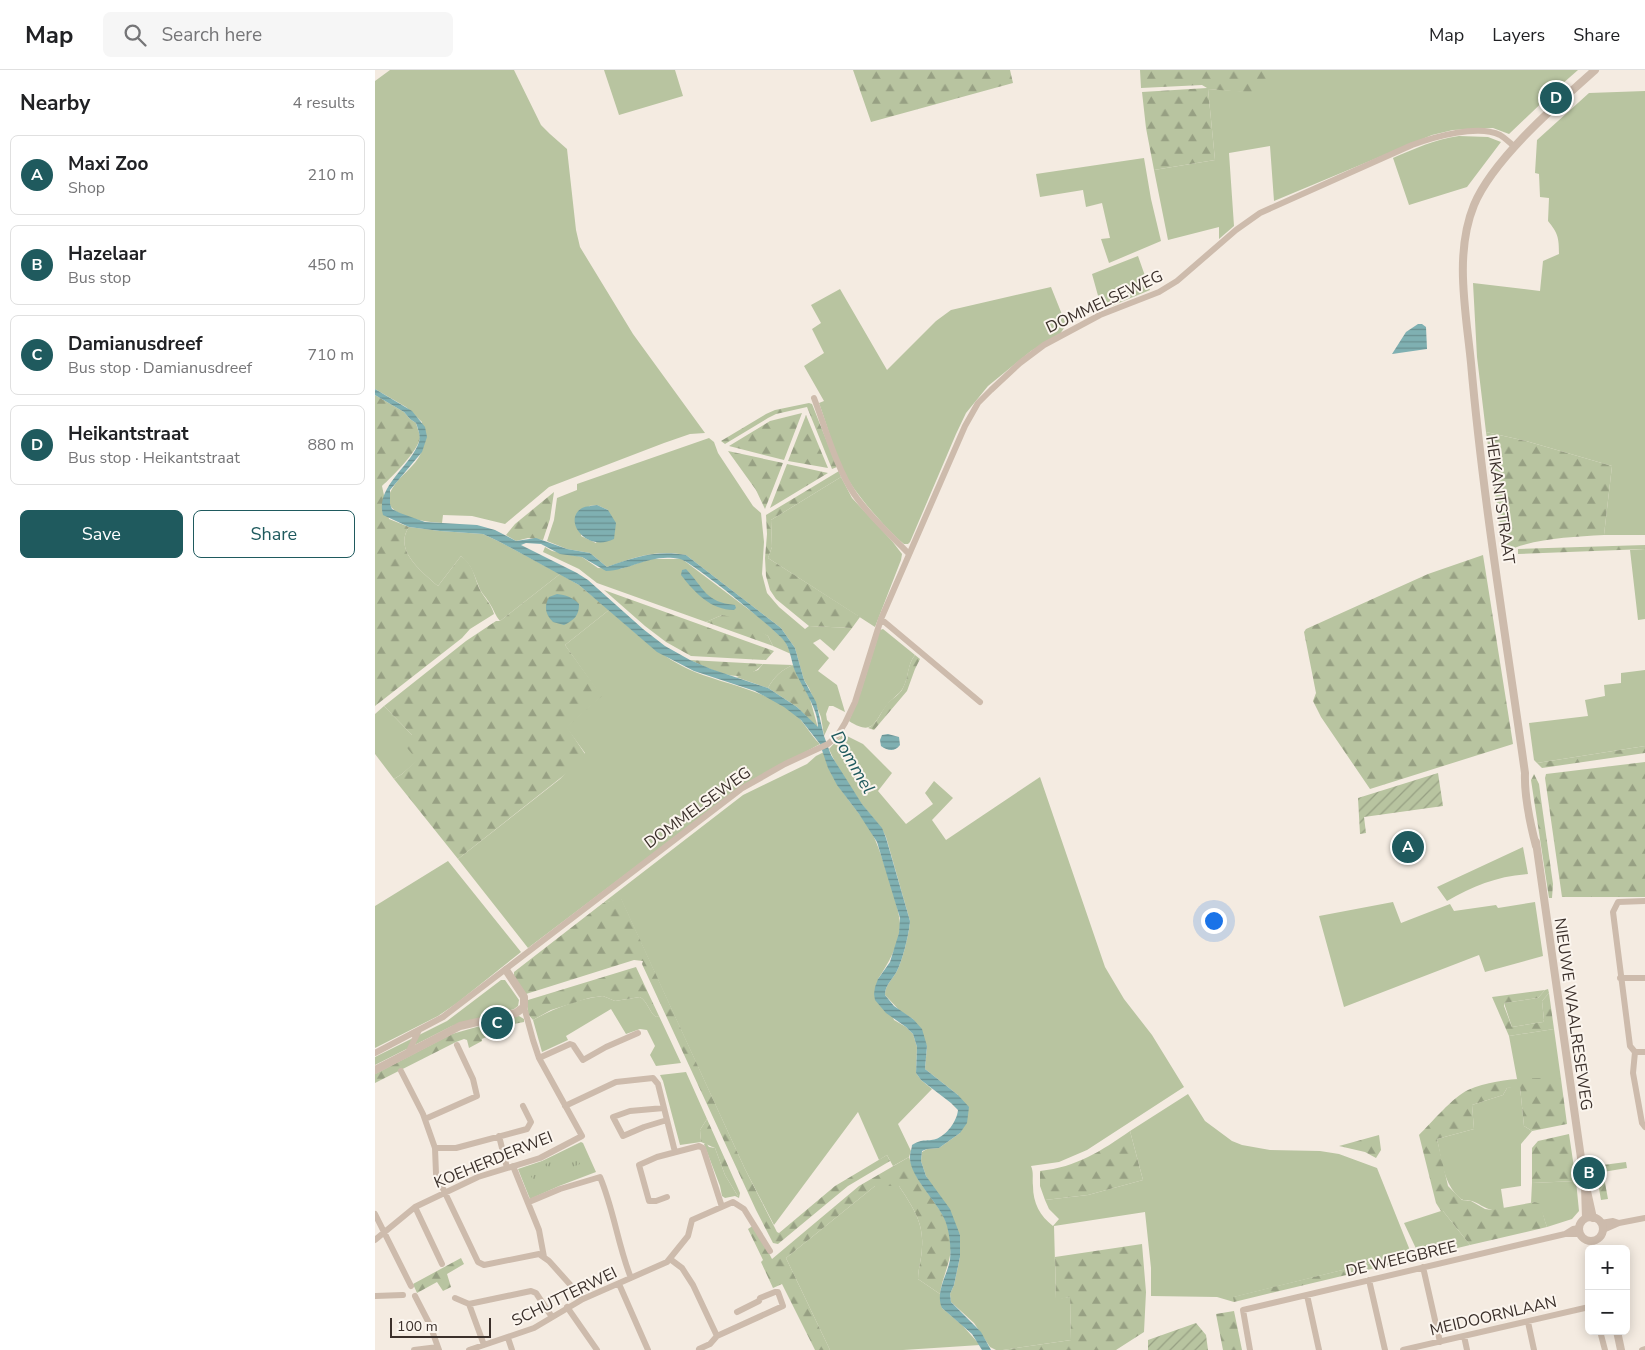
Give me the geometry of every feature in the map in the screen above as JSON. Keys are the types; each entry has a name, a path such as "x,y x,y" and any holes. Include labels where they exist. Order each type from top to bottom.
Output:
{"street":[{"name":"HEIKANTSTRAAT","path":"1521,742 1475,418 1463,282 1465,236 1474,205 1488,179 1515,147 1595,70"},
{"name":"DOMMELSEWEG","path":"375,1053 443,1017 721,803 756,780 828,744 837,736 855,702 881,619 908,553 965,426 978,403 1020,363 1044,345 1100,315 1159,292 1177,281 1236,230 1260,213 1412,145 1428,139 1455,134 1488,132 1499,135 1515,147"},
{"path":"814,398 841,469 853,493 869,513 908,553"},
{"path":"881,619 980,702"},
{"name":"NIEUWE WAALRESEWEG","path":"1521,742 1536,829 1536,846 1585,1186 1589,1196 1590,1218"},
{"path":"1645,901 1618,902 1613,912 1630,1046 1635,1052 1633,1073 1642,1123 1645,1127"},
{"path":"505,970 524,997 524,1007 539,1058 565,1106 616,1082 653,1078 658,1084 675,1152"},
{"path":"1620,978 1645,978"},
{"path":"375,1070 460,1026 516,1013 524,1007"},
{"path":"407,1054 419,1030"},
{"path":"539,1058 570,1044 573,1045 583,1060 637,1033"},
{"path":"425,1119 477,1096 473,1079 457,1045"},
{"path":"1635,1052 1645,1052"},
{"path":"401,1072 425,1119 435,1148 436,1174 477,1262 484,1265 539,1254 549,1261 583,1299"},
{"path":"435,1148 456,1148 527,1129 530,1127 531,1122 523,1106"},
{"name":"KOEHERDERWEI","path":"375,1240 415,1207 478,1177 540,1158 582,1136 565,1106"},
{"path":"664,1108 630,1111 613,1118 623,1136 667,1120"},
{"path":"499,1136 510,1167 529,1202 539,1230 544,1258"},
{"path":"667,1197 656,1201 649,1200 639,1165 657,1157 699,1146 703,1148 722,1207"},
{"path":"529,1202 559,1189 600,1177 631,1278"},
{"path":"717,1336 693,1285 682,1268 670,1259 688,1236 692,1220 733,1202 744,1208 770,1251"},
{"path":"415,1207 442,1264"},
{"path":"375,1214 411,1286"},
{"path":"1602,1226 1594,1243 1584,1239 1579,1231 1583,1221 1590,1218 1602,1226 1645,1218"},
{"name":"DE WEEGBREE","path":"1250,1350 1243,1310 1579,1231"},
{"name":"SCHUTTERWEI","path":"469,1350 534,1328 567,1307 670,1259"},
{"path":"1423,1267 1440,1342"},
{"path":"1369,1280 1385,1350"},
{"path":"619,1284 648,1350"},
{"path":"455,1298 469,1304 531,1291 536,1293 552,1317"},
{"path":"700,1350 711,1344 717,1336 783,1306 777,1292 775,1292 760,1298 759,1301 737,1312"},
{"path":"375,1296 403,1295"},
{"path":"1307,1295 1319,1350"},
{"path":"414,1350 438,1349 430,1325 415,1296"},
{"path":"469,1304 484,1345"},
{"path":"567,1307 597,1350"},
{"name":"MEIDOORNLAAN","path":"1403,1350 1585,1308"},
{"path":"1527,1322 1534,1350"},
{"path":"1601,1335 1605,1350"},
{"path":"1618,1335 1621,1350"},
{"path":"1464,1336 1467,1350"},
{"name":"SCHUTTERWEI","path":"508,1338 513,1350"}],"green space":[{"path":"390,70 514,70 541,125 567,149 576,230 580,247 633,334 705,433 690,434 664,443 549,487 505,524 472,516 443,515 442,523 425,521 405,516 390,506 389,498 392,489 418,458 423,442 422,422 406,407 375,389 375,81"},
{"path":"604,70 675,70 683,96 619,115"},
{"path":"853,70 1010,70 1013,83 871,122"},
{"path":"1140,70 1266,70 1266,94 1208,89 1215,160 1154,170 1146,128 1142,92 1207,88 1202,85 1141,88"},
{"path":"1266,70 1578,70 1509,134 1493,128 1453,130 1432,135 1274,201 1270,146 1229,153 1234,226 1219,239 1219,227 1168,240 1154,170 1215,160 1208,89 1266,93"},
{"path":"1645,91 1645,535 1604,535 1612,466 1526,441 1486,432 1477,357 1473,283 1540,291 1543,261 1559,254 1559,248 1556,232 1548,221 1549,198 1540,197 1539,174 1535,173 1537,140 1589,93"},
{"path":"1459,136 1488,137 1501,142 1467,187 1409,205 1393,158 1433,142"},
{"path":"1144,158 1161,241 1109,263 1101,239 1110,238 1102,203 1086,207 1083,190 1040,197 1036,174"},
{"path":"1138,256 1150,290 1102,310 1092,274"},
{"path":"1051,287 1065,322 1064,328 1060,334 1031,351 988,386 966,413 910,542 904,544 859,495 843,470 835,451 819,403 824,401 804,366 824,353 812,329 821,323 811,305 840,289 887,370 936,321 951,310"},
{"path":"375,395 404,412 416,423 420,434 415,450 410,457 382,486 389,519 409,527 405,536 405,544 411,560 438,586 461,556 471,566 479,588 494,614 470,629 462,638 375,706"},
{"path":"812,404 837,467 832,469 807,407 776,414 725,444 721,441 775,410"},
{"path":"802,413 784,460 729,446 770,421"},
{"path":"806,415 828,468 788,461"},
{"path":"1486,432 1526,441 1612,466 1604,535 1540,541 1504,552"},
{"path":"709,438 714,442 718,453 753,506 761,513 764,542 762,574 767,593 779,607 805,629 809,626 852,628 834,651 820,639 813,643 829,658 818,671 837,685 845,712 829,706 826,714 827,720 830,723 824,736 821,717 804,680 795,648 781,628 686,555 665,553 646,555 607,567 590,553 567,549 547,541 554,520 557,498 577,490 577,484","holes":["597,505 608,510 596,543 581,536 589,506"]},
{"path":"728,451 783,463 765,509 756,490"},
{"path":"787,464 828,473 770,508"},
{"path":"839,471 841,477 771,520 772,547 768,558 860,617 852,628 809,626 776,599 770,590 766,576 765,558 766,515"},
{"path":"841,477 852,498 902,554 875,627 768,558 772,547 771,520"},
{"path":"554,492 550,519 543,540 528,538 516,541 506,535 515,524"},
{"path":"409,527 483,534 560,574 500,621 480,589 470,567 461,556 438,586 424,574 411,560 407,552 405,536"},
{"path":"1645,545 1645,549 1518,554 1518,549"},
{"path":"545,547 552,551 582,557 598,568 620,569 651,559 682,559 764,621 785,641 791,654 773,646 768,636 722,615 706,622 597,583 579,569 543,552"},
{"path":"1645,549 1645,619 1638,620 1630,550"},
{"path":"1483,555 1513,744 1370,789 1321,717 1313,701 1316,693 1304,632 1306,629 1428,574"},
{"path":"560,574 579,585 609,610 565,645 602,696 567,727 587,757 458,859 394,779 417,760 403,743 412,735 384,706 466,641 496,621 500,621"},
{"path":"604,590 774,651 766,660 691,656 666,642"},
{"path":"609,610 671,660 707,677 758,693 782,704 797,716 820,744 741,787 528,948 458,859 560,779 585,753 566,727 601,696 565,645"},
{"path":"722,615 740,619 768,636 773,646 706,622"},
{"path":"883,629 915,655 901,690 876,721 869,727 864,728 849,721 861,691 880,630"},
{"path":"915,655 920,659 907,691 874,730 868,728 877,721 887,704 902,690"},
{"path":"690,660 763,664 755,671 737,676 718,672"},
{"path":"763,664 793,665 778,674 768,688 736,677 758,670"},
{"path":"793,665 810,699 818,728 797,707 768,688 778,674"},
{"path":"1645,670 1645,746 1537,763 1534,760 1529,723 1588,716 1585,700 1605,696 1604,685 1621,683 1621,673"},
{"path":"384,706 412,735 418,760 394,779 375,754 375,714"},
{"path":"843,734 863,744 892,773 878,791 906,824 933,804 925,793 934,781 953,798 932,820 946,840 1040,777 1105,967 1124,999 1152,1035 1184,1087 1087,1150 1059,1162 1031,1166 1036,1203 1048,1222 1053,1226 1059,1219 1049,1209 1045,1200 1088,1195 1143,1180 1130,1131 1188,1094 1205,1121 1232,1141 1242,1145 1270,1150 1320,1151 1339,1154 1377,1168 1411,1253 1234,1297 1234,1302 1217,1297 1151,1296 1151,1268 1145,1212 1054,1226 1056,1299 1070,1297 1071,1340 1003,1350 996,1350 990,1347 974,1323 951,1302 950,1294 954,1285 960,1257 960,1235 926,1176 921,1161 922,1152 927,1149 939,1148 960,1133 958,1095 925,1069 927,1046 913,1019 900,1011 885,995 887,985 897,971 901,960 910,921 886,837 848,783 829,749"},
{"path":"1645,746 1645,753 1542,768 1537,763"},
{"path":"824,752 837,784 871,831 889,878 900,926 895,947 878,979 894,1020 913,1034 917,1047 916,1073 932,1089 898,1124 911,1151 909,1157 893,1166 887,1155 879,1160 858,1112 774,1225 745,1169 621,899 603,903 743,795 807,764"},
{"path":"1645,762 1645,897 1562,897 1545,778 1546,774"},
{"path":"1438,773 1443,806 1364,817 1366,833 1360,834 1358,798"},
{"path":"1534,774 1539,784 1553,884 1552,898 1549,898 1531,780"},
{"path":"1523,847 1528,874 1506,877 1486,883 1447,901 1437,887"},
{"path":"448,861 521,952 438,1016 375,1048 375,906"},
{"path":"621,898 745,1169 777,1232 779,1233 835,1186 887,1155 890,1161 848,1186 778,1244 773,1243 756,1210 642,964 643,961 634,960 526,994 514,976 514,972 603,903"},
{"path":"1393,902 1401,923 1450,904 1454,911 1496,905 1498,908 1535,902 1543,956 1485,972 1479,955 1344,1007 1319,916"},
{"path":"636,967 659,1016 656,1017 654,1015 640,997 615,1001 603,996 589,998 551,1010 533,1020 528,1014 528,1000"},
{"path":"501,980 505,980 519,1000 518,1006 514,1009 452,1026 375,1065 375,1057 447,1021"},
{"path":"1548,989 1549,993 1542,1001 1543,1022 1512,1027 1504,1003 1538,998"},
{"path":"1545,990 1538,998 1504,1003 1504,1006 1512,1027 1543,1022 1542,1001 1549,993 1554,1029 1509,1036 1492,997"},
{"path":"603,996 615,1001 640,997 643,999 654,1015 656,1017 659,1016 681,1063 656,1066 650,1055 655,1046 647,1030 640,1029 626,1034 611,1009 566,1036 568,1040 542,1052 533,1020 567,1005"},
{"path":"515,1016 524,1019 524,1022 514,1024 482,1039 482,1041 469,1048 467,1040 464,1039 456,1042 375,1083 375,1074 452,1034"},
{"path":"1554,1029 1561,1079 1517,1079 1509,1036"},
{"path":"686,1072 707,1119 700,1130 701,1142 680,1145 660,1075"},
{"path":"1561,1079 1567,1124 1532,1131 1524,1126 1520,1087 1507,1088 1503,1095 1472,1105 1474,1129 1437,1139 1448,1186 1462,1200 1471,1201 1485,1209 1492,1210 1535,1202 1540,1204 1541,1207 1547,1227 1470,1245 1436,1203 1419,1135 1449,1104 1468,1090 1497,1081"},
{"path":"1520,1087 1524,1126 1532,1131 1521,1144 1521,1186 1501,1189 1504,1209 1490,1210 1472,1201 1462,1200 1455,1193 1444,1171 1437,1139 1474,1129 1472,1105 1503,1095 1507,1088"},
{"path":"707,1119 740,1193 739,1198 725,1175 715,1148 701,1142 700,1130"},
{"path":"1130,1131 1143,1180 1088,1195 1045,1200 1040,1186 1040,1171 1077,1162 1099,1151"},
{"path":"1569,1134 1576,1181 1532,1183 1532,1148 1538,1141"},
{"path":"1379,1135 1381,1150 1376,1158 1365,1152 1339,1146"},
{"path":"581,1142 596,1172 530,1199 518,1169 542,1161"},
{"path":"706,1143 709,1147 715,1148 725,1175 739,1198 735,1196 725,1198 722,1196 704,1144"},
{"path":"575,1152 580,1164 534,1183 531,1176 547,1170 545,1164"},
{"path":"909,1157 917,1176 941,1212 949,1229 951,1248 940,1294 918,1279 922,1251 921,1230 908,1200 899,1186 875,1186 786,1258 830,1350 815,1350 782,1284 773,1288 761,1262 763,1260 748,1229 754,1225 772,1259 859,1186"},
{"path":"1626,1162 1627,1168 1603,1172 1608,1199 1601,1200 1595,1166"},
{"path":"1576,1181 1579,1211 1572,1219 1547,1227 1540,1207 1535,1202 1531,1203 1532,1183"},
{"path":"875,1186 899,1186 916,1215 921,1230 922,1251 918,1279 940,1294 942,1308 962,1325 980,1345 903,1350 830,1350 786,1258"},
{"path":"1443,1211 1470,1245 1420,1257 1404,1223"},
{"path":"1142,1244 1146,1292 1144,1332 1116,1350 1003,1350 1071,1340 1070,1297 1056,1300 1055,1257"},
{"path":"1411,1253 1413,1259 1234,1302 1233,1297"},
{"path":"461,1258 464,1264 447,1274 451,1287 443,1291 437,1282 417,1293 413,1284"},
{"path":"1234,1311 1242,1350 1223,1350 1216,1314"},
{"path":"1196,1323 1206,1335 1208,1350 1148,1350 1148,1340"}],"water":[{"path":"1418,324 1426,327 1427,349 1392,354 1406,332"},
{"path":"375,389 412,411 425,427 427,437 422,452 390,490 392,509 425,522 477,525 495,530 516,541 536,538 567,549 590,553 607,567 646,555 665,553 686,555 781,628 795,648 804,680 816,702 824,736 831,755 862,804 882,828 910,921 901,960 897,971 887,985 885,995 894,1006 913,1019 922,1029 927,1046 925,1069 958,1095 969,1107 967,1123 960,1133 939,1148 922,1151 921,1161 926,1176 950,1209 960,1235 960,1257 954,1285 950,1294 951,1302 981,1332 991,1350 982,1350 972,1334 942,1308 940,1302 941,1290 950,1260 950,1238 944,1218 914,1173 910,1155 912,1145 936,1139 948,1131 958,1110 921,1080 916,1073 917,1047 913,1034 886,1013 875,1000 875,987 878,979 890,962 899,933 900,918 877,842 837,785 828,768 820,744 801,720 784,707 755,691 694,671 657,652 579,585 500,542 483,534 409,527 383,515 384,495 415,451 420,437 416,423 404,412 375,395","holes":["526,543 541,544 560,554 582,557 606,571 659,558 680,559 687,562 734,597 785,642 795,671 816,713 818,727 797,707 768,688 711,669 665,646 588,580 521,545"]},
{"path":"597,505 608,510 616,523 614,539 594,542 586,539 576,527 576,513 584,507"},
{"path":"686,569 711,598 735,605 736,608 734,610 718,607 704,599 681,575 682,570"},
{"path":"557,594 569,597 579,604 575,617 564,625 553,622 546,610 549,597"},
{"path":"888,734 899,737 900,745 894,750 881,746 880,740 882,735"}],"place":[{"name":"Heikantstraat","path":"1556,98"},
{"name":"Maxi Zoo","path":"1408,847"},
{"name":"Damianusdreef","path":"497,1023"},
{"name":"Hazelaar","path":"1589,1173"}],"water label":[{"name":"Dommel","path":"853,762"}]}
